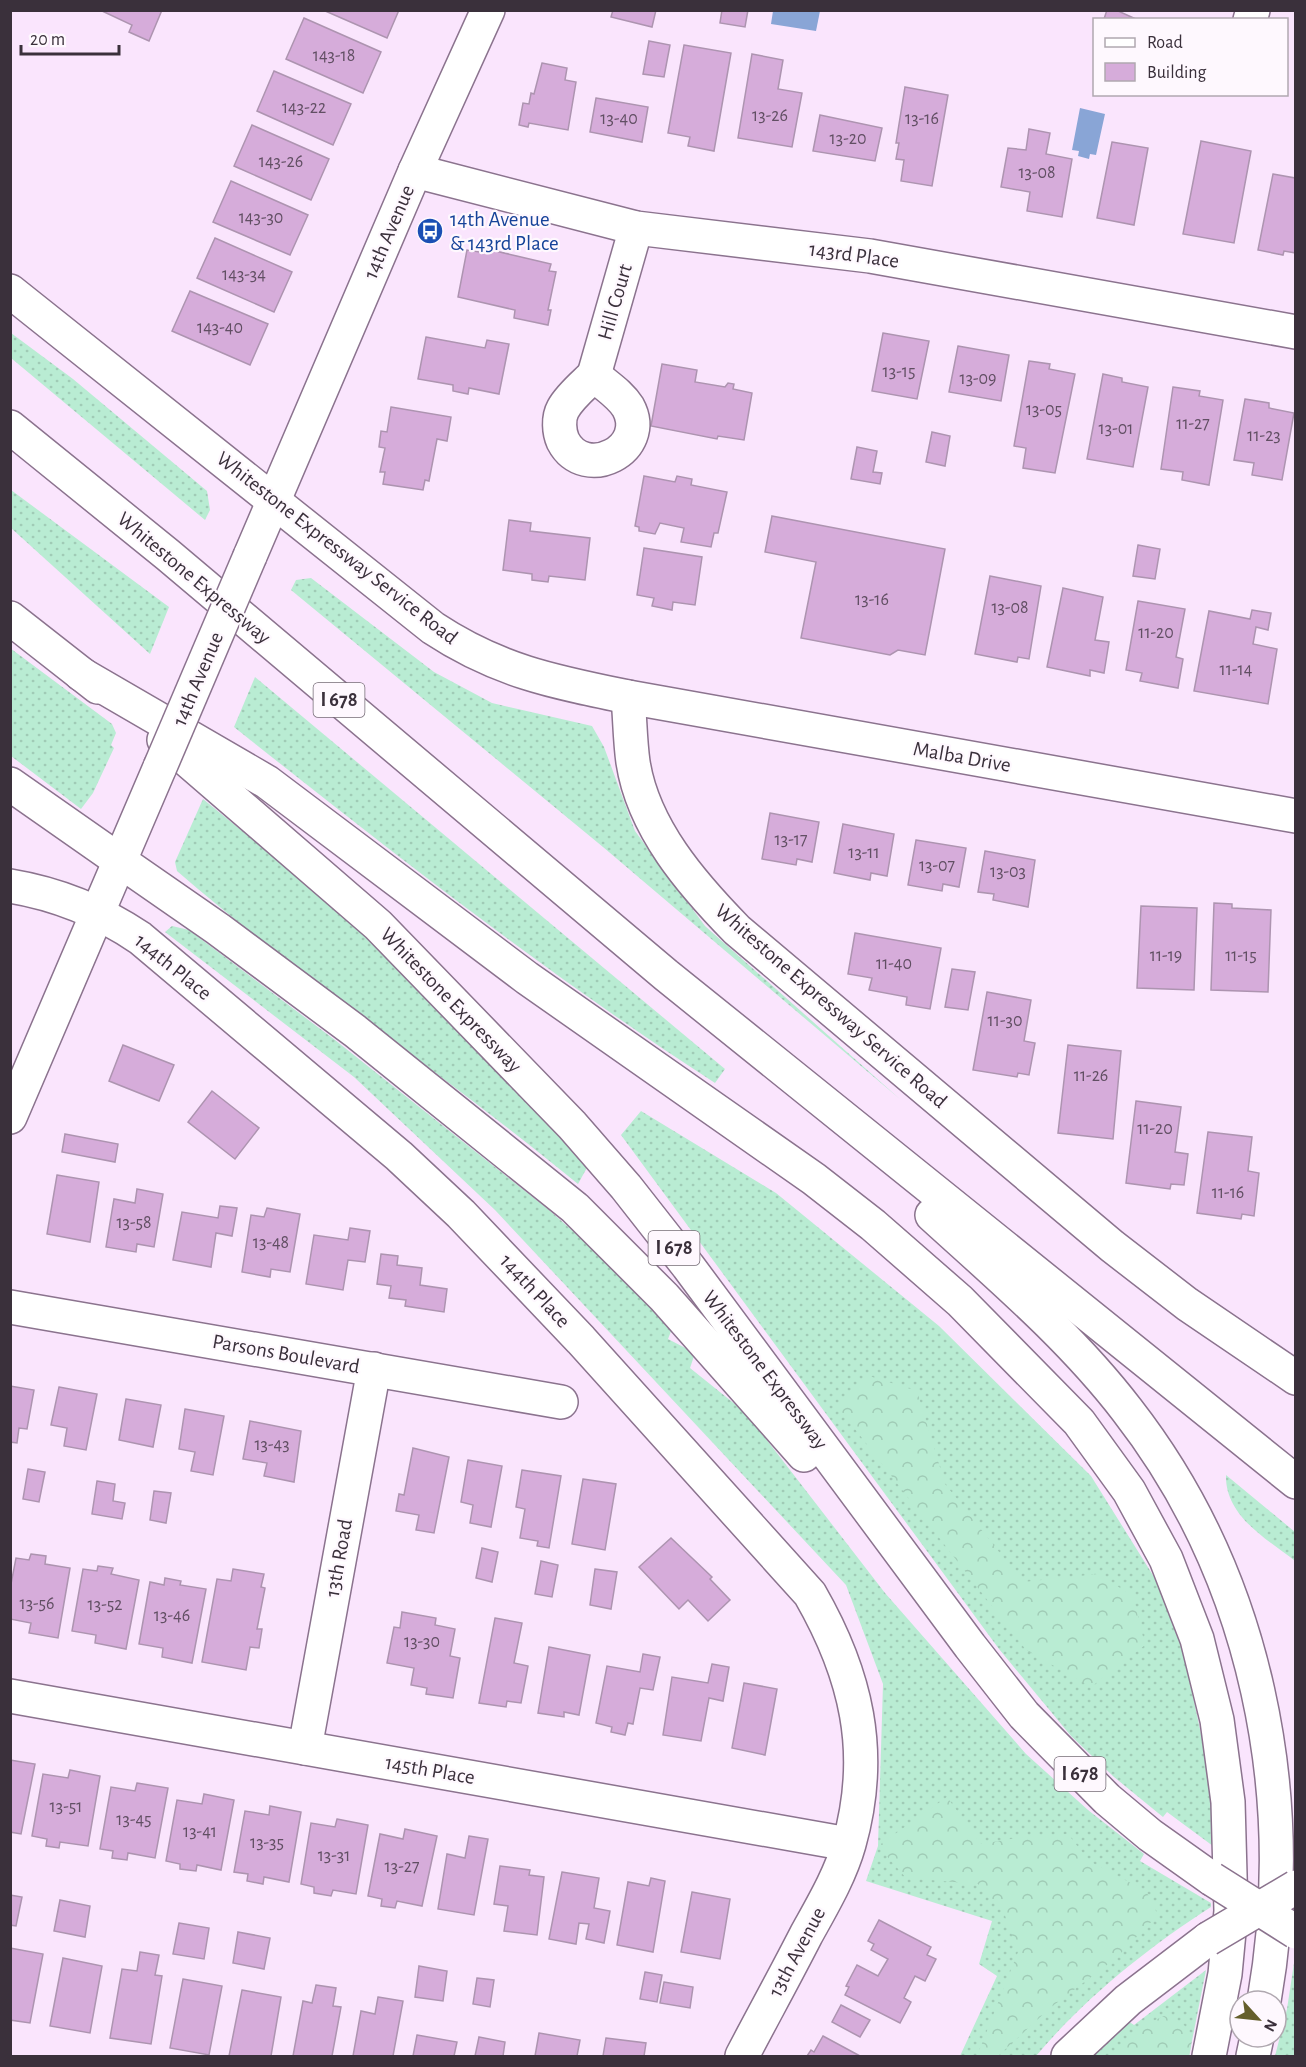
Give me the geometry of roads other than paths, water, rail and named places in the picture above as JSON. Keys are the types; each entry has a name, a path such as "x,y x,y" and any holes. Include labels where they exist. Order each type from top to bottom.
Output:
{"main road":[{"name":"14th Avenue","path":"10,1117 415,171 488,10"},
{"name":"143rd Place","path":"415,171 636,228 870,256 1296,332"},
{"name":"Hill Court","path":"594,375 636,228"},
{"name":"Whitestone Expressway Service Road","path":"10,291 411,611 454,642 518,672 628,697 633,762 646,806 657,828 702,893 737,930 1112,1246 1187,1304 1296,1378"},
{"name":"Whitestone Expressway","path":"10,427 176,562 666,975 1296,1482"},
{"name":"Whitestone Expressway","path":"10,618 200,771 378,925 572,1125 626,1187 688,1266 970,1646 1031,1722 1085,1779 1150,1835 1212,1879 1296,1932"},
{"path":"81,674 267,782 527,978 814,1179 873,1225 960,1301 1079,1422 1129,1491 1166,1559 1197,1639 1217,1720 1228,1802 1231,1911 1225,1974 1209,2056"},
{"name":"Malba Drive","path":"628,697 1296,816"},
{"path":"10,784 218,929 355,1031 533,1173 591,1223 701,1337 970,1646"},
{"name":"144th Place","path":"10,886 54,895 97,913 140,938 438,1192 554,1311 810,1594 833,1635 849,1677 858,1716 860,1765 849,1844"},
{"path":"666,975 1004,1281 1064,1339 1127,1409 1186,1499 1209,1546 1244,1634 1268,1743 1274,1802 1276,1866 1274,1922 1266,1989"},
{"name":"Parsons Boulevard","path":"10,1307 561,1402"},
{"name":"13th Road","path":"305,1748 374,1369"},
{"name":"145th Place","path":"10,1696 849,1844"},
{"name":"13th Avenue","path":"742,2056 829,1893 849,1844"},
{"path":"1068,2056 1128,2000 1208,1939 1296,1887"}],"water":[{"path":"773,11 820,11 816,31 771,24"},
{"path":"1080,108 1105,114 1096,155 1090,154 1089,159 1078,156 1079,151 1072,150"}],"place":[{"name":"14th Avenue & 143rd Place","path":"430,231"}]}
